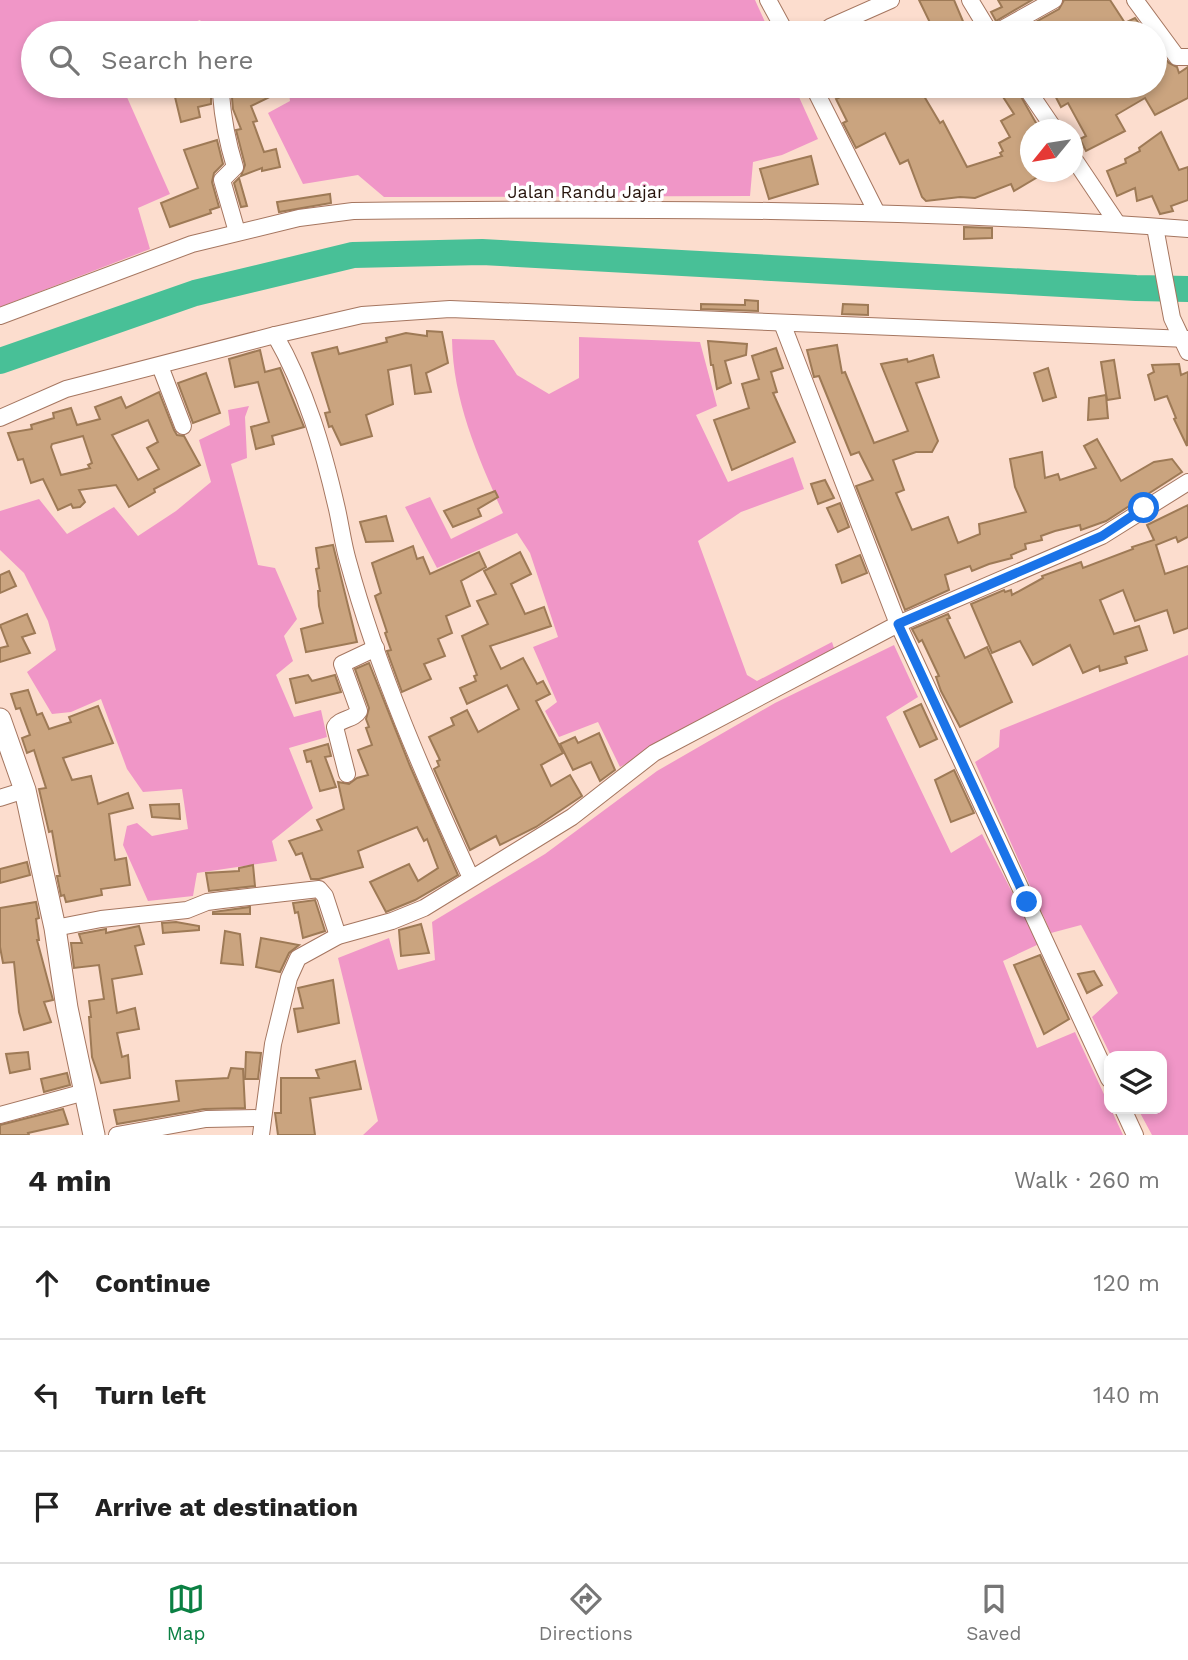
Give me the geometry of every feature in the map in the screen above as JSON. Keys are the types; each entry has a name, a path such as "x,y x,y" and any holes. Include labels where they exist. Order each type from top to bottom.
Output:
{"street":[{"path":"768,0 779,21"},
{"path":"844,21 891,0"},
{"path":"971,0 985,21"},
{"path":"1015,21 1054,0"},
{"path":"1135,0 1150,21"},
{"path":"1167,43 1177,57 1188,57"},
{"path":"221,98 223,126 235,167 222,180 234,224"},
{"path":"819,98 877,213"},
{"path":"1033,98 1048,119"},
{"path":"1083,171 1117,223"},
{"name":"Jalan Randu Jajar","path":"0,316 192,244 234,224 354,211 877,213 1117,223 1188,229"},
{"path":"1155,227 1172,318 1185,343"},
{"path":"0,418 66,389 275,335 362,315 450,309 1185,343"},
{"path":"782,323 898,624 1104,1068"},
{"path":"275,335 295,373 317,428 349,564 376,648 422,772 471,878"},
{"path":"160,366 183,426"},
{"path":"261,1135 273,1044 289,978 299,958 338,936 392,921 424,908 584,809 654,753 898,624 1102,536 1188,482"},
{"path":"348,774 335,727 338,722 356,715 359,711 342,664 376,648"},
{"path":"0,719 25,790 55,928 67,1008 94,1135"},
{"path":"0,798 25,790"},
{"path":"55,928 101,919 187,910 222,900 319,888 325,896 338,936"},
{"path":"0,1115 85,1092"},
{"path":"1125,1114 1135,1135"},
{"path":"117,1135 206,1119 263,1118"}],"shaded area":[{"path":"0,0 755,0 765,21 21,21 21,98 127,98 170,194 138,208 150,249 0,307"},
{"path":"290,98 799,98 818,139 782,155 753,162 750,196 384,197 358,175 303,184 268,113 290,101"},
{"path":"579,337 700,342 717,406 696,415 728,482 793,457 804,489 741,512 698,541 747,675 757,681 832,642 836,654 620,767 598,722 559,737 545,711 557,702 533,647 558,637 530,553 517,533 437,568 405,507 430,497 451,539 503,513 468,428 453,362 452,339 494,340 517,375 549,394 579,378"},
{"path":"249,406 245,417 247,458 231,464 258,565 275,568 297,619 284,636 293,661 276,675 294,717 321,710 327,737 289,748 313,808 272,841 277,861 197,873 193,896 148,901 123,845 127,826 137,823 152,836 188,829 182,789 143,792 127,769 101,699 71,712 52,714 27,672 56,650 48,621 24,573 0,550 0,511 39,499 67,534 114,507 138,536 176,511 211,482 199,440 230,425 228,410"},
{"path":"894,645 918,697 886,717 951,853 982,834 1039,944 1003,961 1037,1048 1075,1032 1104,1094 1104,1114 1113,1114 1123,1135 363,1135 378,1121 338,958 389,938 398,970 435,960 432,922 545,854 657,771 775,703"},
{"path":"1188,655 1188,1135 1152,1135 1141,1114 1167,1114 1167,1051 1109,1051 1092,1017 1118,993 1081,925 1051,933 975,762 999,747 1000,730"}],"building":[{"path":"919,0 954,0 963,21 929,21"},
{"path":"998,0 1032,0 996,21 991,12 1002,7"},
{"path":"1064,0 1110,0 1124,21 1038,21 1059,9"},
{"path":"1167,60 1177,67 1179,73 1188,67 1188,98 1155,115 1145,98 1167,98"},
{"path":"175,98 211,98 211,104 198,107 200,117 181,122"},
{"path":"232,98 267,98 251,106 257,121 253,122 264,152 276,149 280,167 262,171 262,168 241,176 245,165 236,130 241,129 233,109"},
{"path":"838,98 925,98 940,123 943,121 967,167 1002,156 999,143 1010,137 1001,121 1014,114 1004,98 1022,98 1034,119 1020,119 1020,182 1029,182 1014,191 1011,184 975,198 926,201 908,160 900,164 885,133 856,148 843,123 847,121 836,99"},
{"path":"1056,98 1145,98 1116,115 1125,131 1086,151 1083,145 1083,138 1086,136 1083,119 1077,119 1068,103 1061,107"},
{"path":"1161,132 1179,170 1188,167 1188,200 1171,206 1173,211 1160,214 1152,196 1137,201 1135,188 1117,196 1107,171 1126,163 1125,159 1140,151 1139,148"},
{"path":"217,140 223,164 214,173 212,182 219,207 210,210 211,213 170,227 161,203 198,188 184,150"},
{"path":"811,156 818,184 769,199 760,169"},
{"path":"239,178 247,206 241,207 234,183"},
{"path":"330,194 331,203 279,212 277,202"},
{"path":"964,227 992,228 992,238 964,239"},
{"path":"745,300 758,301 758,311 701,309 701,304 745,305"},
{"path":"843,304 868,305 868,315 842,314"},
{"path":"427,331 442,332 448,363 426,373 431,392 415,394 411,365 388,370 393,404 366,415 372,436 341,445 332,426 329,427 325,413 330,412 312,353 337,347 339,354 387,342 386,338 406,333 427,336"},
{"path":"708,341 747,344 746,355 725,361 731,383 717,389 711,365"},
{"path":"837,345 842,373 845,372 874,443 908,431 881,364 907,359 908,362 933,355 939,377 916,383 938,441 932,452 916,452 893,460 904,490 896,493 912,530 948,517 958,543 980,534 979,524 1026,512 1015,487 1010,459 1042,452 1045,478 1058,474 1060,480 1096,468 1084,446 1097,439 1121,481 1154,462 1172,459 1182,472 1106,521 1081,530 1080,525 1055,531 1041,536 1042,540 1025,544 1026,549 1011,555 1012,558 972,571 970,566 945,575 949,590 905,610 856,486 873,480 859,452 851,455 819,376 814,377 807,350"},
{"path":"776,348 783,368 771,372 777,392 773,393 795,442 732,470 714,420 749,408 742,384 759,379 752,356"},
{"path":"260,350 265,372 280,368 304,427 272,436 274,444 256,449 251,427 269,422 258,382 235,387 229,359"},
{"path":"1114,360 1120,398 1107,400 1101,362"},
{"path":"1179,364 1181,375 1188,372 1187,446 1167,396 1155,400 1148,375 1154,372 1152,365"},
{"path":"1048,368 1056,397 1043,401 1034,373"},
{"path":"206,373 220,413 193,423 178,383"},
{"path":"159,392 174,430 177,435 184,436 200,465 154,489 155,492 129,507 116,485 79,490 85,502 80,507 73,508 71,504 58,510 43,479 31,483 23,459 18,460 8,433 32,429 31,425 54,418 53,413 71,408 77,425 100,419 95,407 121,397 126,408","holes":["148,420 158,442 147,448 159,469 138,480 112,435","83,436 92,463 88,465 90,468 61,475 52,444"]},
{"path":"1106,395 1108,418 1088,420 1089,398"},
{"path":"825,480 834,498 818,504 811,484"},
{"path":"495,491 498,497 478,509 481,516 453,527 444,511"},
{"path":"840,503 849,527 838,532 827,508"},
{"path":"1188,505 1188,537 1178,542 1176,537 1156,545 1165,574 1188,566 1188,628 1174,633 1167,610 1135,621 1123,590 1100,600 1114,634 1139,626 1147,650 1125,657 1127,663 1100,671 1099,666 1083,673 1070,645 1033,665 1020,641 992,653 971,604 1004,590 1011,590 1012,595 1043,578 1042,576 1081,562 1083,568 1154,540 1147,525"},
{"path":"386,516 393,541 366,542 360,522"},
{"path":"333,545 357,642 306,652 301,629 323,623 319,606 316,548"},
{"path":"413,546 417,559 423,557 430,574 479,552 486,567 461,581 470,606 446,616 452,633 438,639 445,656 424,664 431,679 402,692 387,651 391,650 375,596 381,593 372,563"},
{"path":"520,552 531,574 511,584 525,614 544,607 551,626 490,646 501,669 523,658 537,684 543,681 550,694 536,701 563,753 541,765 551,786 570,775 582,796 536,827 500,845 496,836 470,850 434,769 439,766 437,761 440,760 429,737 454,725 451,718 467,710 478,732 519,709 507,685 467,704 460,688 476,681 474,676 477,675 462,636 488,624 477,601 496,594 484,571"},
{"path":"860,555 867,573 842,583 836,565"},
{"path":"9,571 16,586 0,593 0,575"},
{"path":"27,614 35,633 22,637 30,653 0,662 0,648 8,646 0,625"},
{"path":"948,614 950,618 947,619 965,658 987,647 1012,702 960,727 941,691 936,677 939,676 922,640 919,642 912,629"},
{"path":"369,663 458,875 415,900 386,912 370,882 409,864 418,881 438,868 427,839 424,841 417,827 358,851 363,867 319,879 311,879 302,853 296,855 289,841 322,830 317,820 344,809 338,782 349,784 368,775 358,750 372,745 366,728 369,727 366,719 369,708 355,669"},
{"path":"308,675 312,681 335,675 341,692 296,703 290,679"},
{"path":"28,690 37,715 42,713 49,729 71,722 69,717 98,706 113,743 63,758 72,780 91,776 98,804 128,793 133,808 109,814 115,860 126,858 130,885 101,889 102,895 66,902 64,895 61,896 52,831 49,832 39,789 46,788 34,750 27,753 22,738 30,735 20,708 16,709 11,694"},
{"path":"921,704 937,739 920,747 904,712"},
{"path":"599,733 615,770 600,781 591,762 573,770 560,744 575,737 578,743"},
{"path":"328,744 331,756 325,757 336,787 320,791 311,761 307,762 304,751"},
{"path":"954,770 974,813 951,822 935,780"},
{"path":"179,804 180,819 152,817 150,805"},
{"path":"27,862 30,875 0,883 0,869"},
{"path":"253,865 255,886 209,891 206,873 239,871 239,868"},
{"path":"315,900 325,931 303,938 298,912 295,913 293,903"},
{"path":"36,902 39,918 36,919 37,940 53,1000 44,1002 51,1022 24,1030 19,1012 14,962 3,963 0,947 0,908"},
{"path":"250,907 250,914 213,914 213,912"},
{"path":"176,922 199,926 199,930 163,933 162,923"},
{"path":"421,924 429,953 401,956 399,930"},
{"path":"139,926 144,944 135,946 142,974 112,979 117,1013 135,1008 139,1029 117,1033 122,1057 128,1055 130,1078 101,1083 92,1057 89,1017 89,1001 104,999 99,965 74,968 71,943 82,943 79,934 106,929 106,933"},
{"path":"225,931 240,934 243,965 221,963"},
{"path":"261,938 299,945 289,953 280,972 256,967"},
{"path":"1040,955 1069,1019 1044,1034 1014,965"},
{"path":"1094,971 1102,985 1087,993 1078,974"},
{"path":"333,980 339,1023 298,1032 294,1009 303,1008 298,988"},
{"path":"28,1052 30,1069 10,1073 6,1054"},
{"path":"246,1052 261,1053 258,1079 245,1079"},
{"path":"355,1061 361,1089 310,1098 315,1135 278,1135 275,1113 281,1113 281,1078 319,1078 316,1070"},
{"path":"231,1068 243,1069 245,1108 204,1109 117,1124 114,1110 179,1101 176,1081 228,1078"},
{"path":"67,1073 70,1085 44,1092 41,1079"},
{"path":"63,1109 68,1124 28,1133 29,1135 0,1135 0,1125"}],"waterway":[{"path":"0,361 195,293 353,255 482,252 1188,289"}],"route":[{"path":"1027,902 898,624 1102,536 1144,508"}]}
